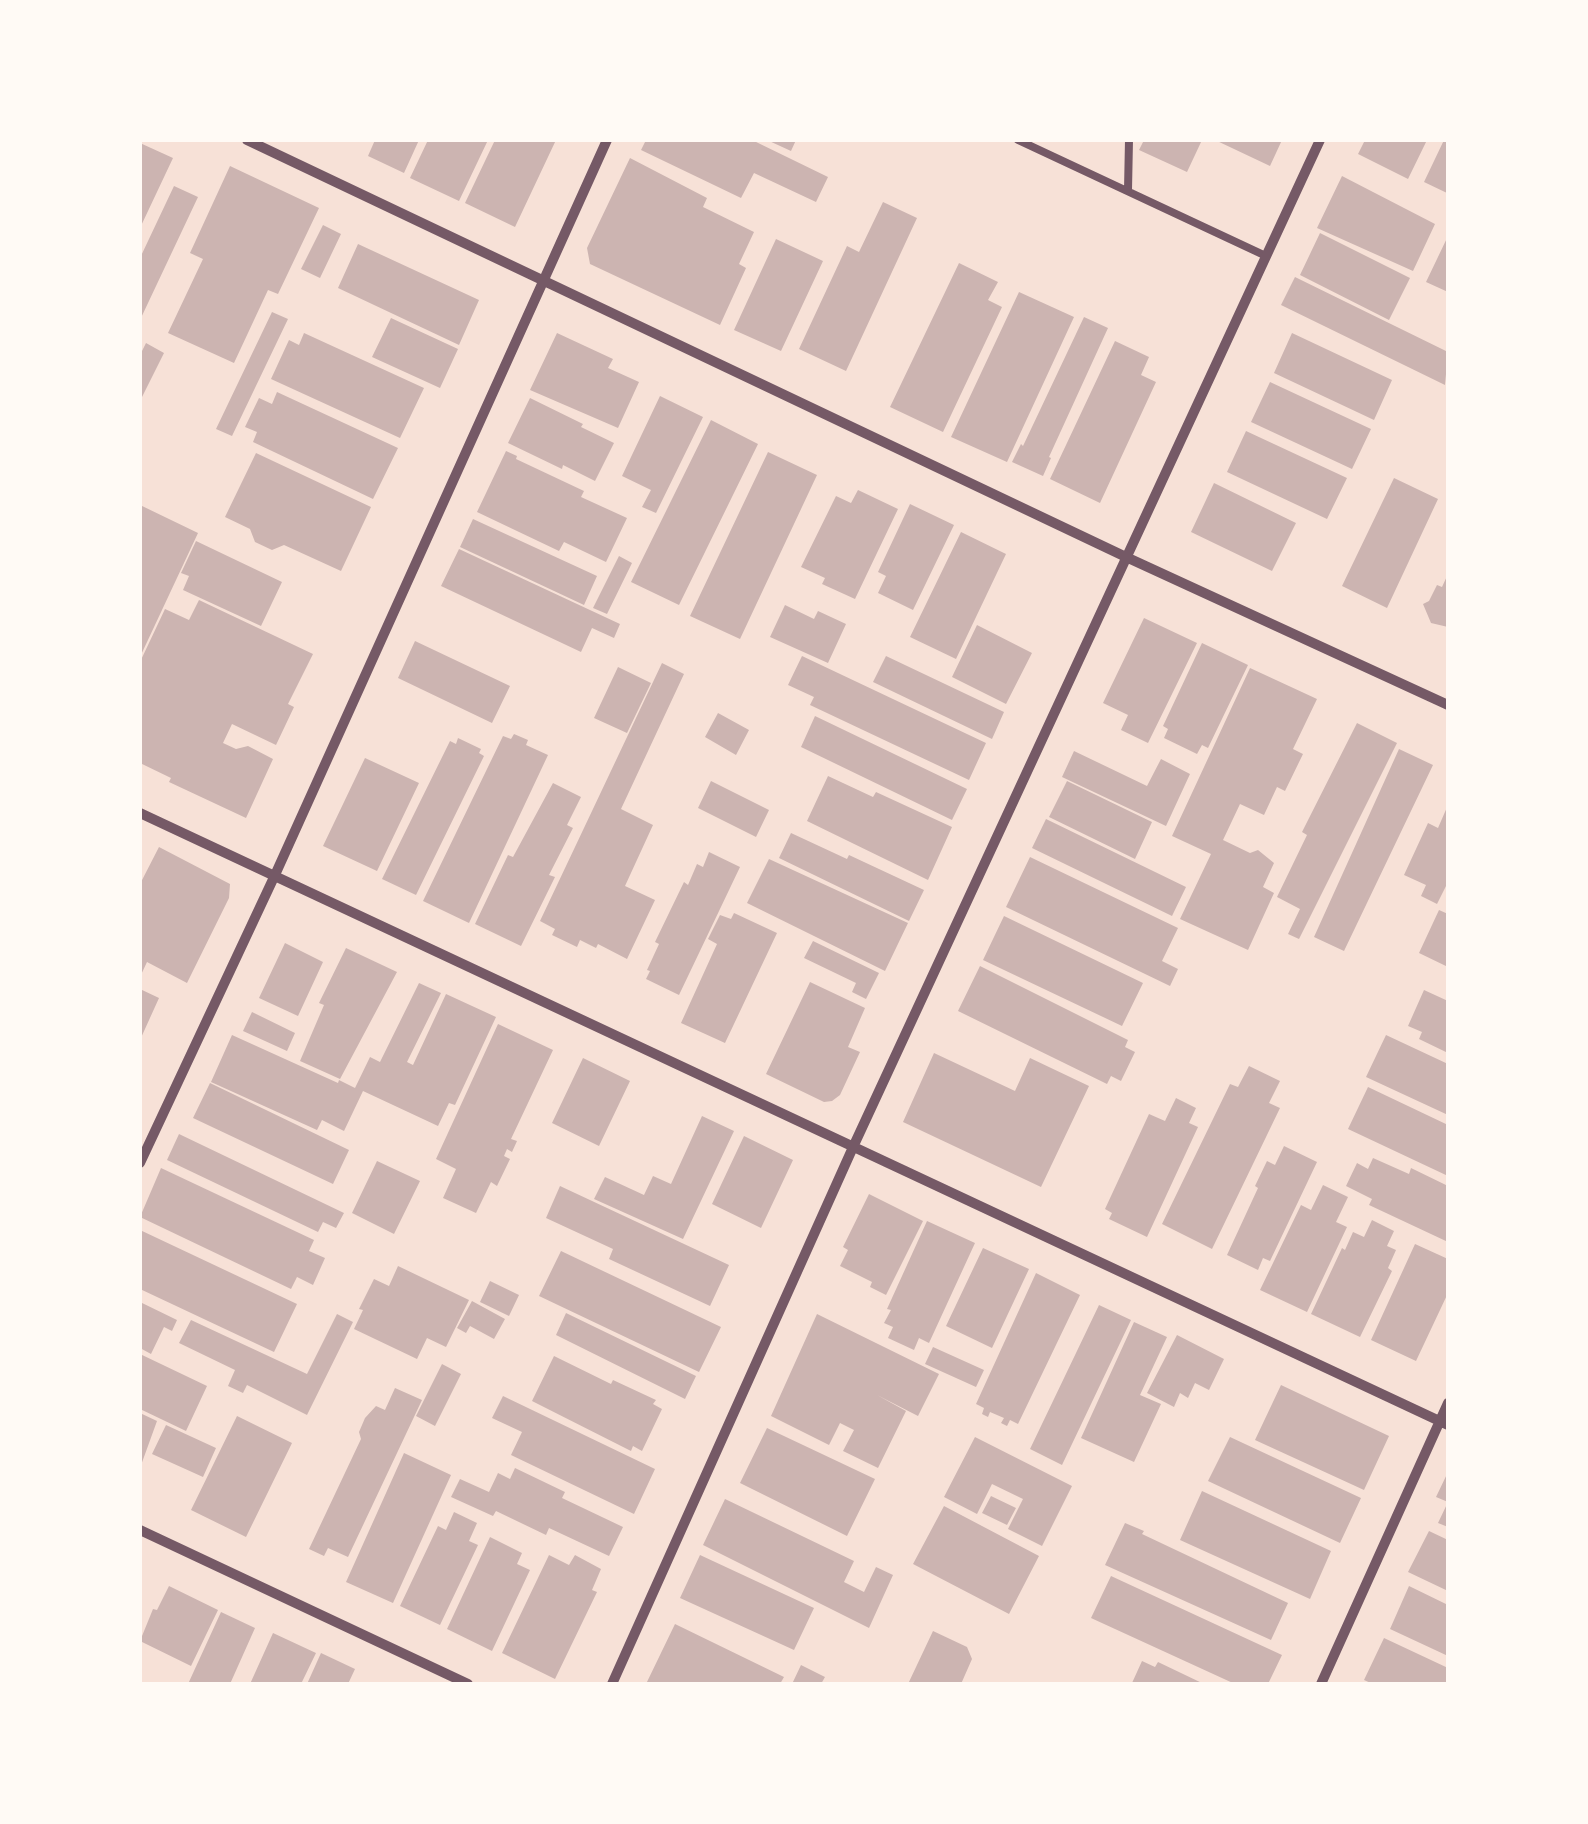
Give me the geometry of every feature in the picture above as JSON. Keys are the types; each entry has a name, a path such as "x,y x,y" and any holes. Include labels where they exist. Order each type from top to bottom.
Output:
{"street":[{"path":"247,140 1126,557 1448,705"},
{"path":"140,1164 607,140"},
{"path":"612,1684 854,1144 1320,140"},
{"path":"140,813 1444,1423"},
{"path":"1321,1684 1444,1423 1448,1403"},
{"path":"140,1530 468,1684"}],"lane":[{"path":"1018,140 1266,256"},
{"path":"1128,190 1129,140"}],"building":[{"path":"375,140 419,140 404,173 368,156"},
{"path":"428,140 488,140 459,201 410,178"},
{"path":"495,140 556,140 515,227 465,203"},
{"path":"646,140 752,140 828,177 816,202 754,173 741,198 641,150"},
{"path":"767,140 796,140 791,151"},
{"path":"1144,140 1202,140 1187,172 1139,150"},
{"path":"1215,140 1282,140 1270,166"},
{"path":"1365,140 1427,140 1408,179 1358,154"},
{"path":"1444,140 1448,140 1447,193 1424,182"},
{"path":"140,143 173,158 140,228"},
{"path":"630,158 707,198 703,207 754,232 739,264 746,268 720,325 590,264 587,248"},
{"path":"230,166 319,208 278,294 268,290 234,363 168,333 203,259 190,253"},
{"path":"1342,176 1435,224 1413,271 1317,228"},
{"path":"174,186 198,197 140,320 140,258"},
{"path":"883,202 917,218 846,371 799,349 847,246 859,252"},
{"path":"323,225 341,234 320,278 301,269"},
{"path":"1320,233 1410,278 1389,320 1300,275"},
{"path":"1448,236 1448,292 1426,282"},
{"path":"776,239 823,261 781,351 734,330"},
{"path":"358,244 479,300 459,345 338,288"},
{"path":"959,263 998,282 988,300 1002,307 943,432 890,407"},
{"path":"1295,277 1448,352 1445,385 1281,305"},
{"path":"1019,292 1074,317 1007,462 951,437"},
{"path":"272,312 288,319 232,436 216,429"},
{"path":"1084,317 1108,328 1043,476 1012,462"},
{"path":"391,318 458,349 440,388 372,357"},
{"path":"304,333 424,388 400,438 271,379 289,340 299,345"},
{"path":"557,333 613,359 608,368 639,382 618,428 530,390"},
{"path":"1292,333 1392,380 1374,420 1274,373"},
{"path":"1115,341 1149,357 1141,375 1156,382 1100,503 1050,479"},
{"path":"146,343 164,353 140,401 140,355"},
{"path":"1270,382 1371,429 1352,469 1251,422"},
{"path":"277,392 398,448 373,499 253,442 257,432 245,427 259,398 272,404"},
{"path":"660,396 703,417 656,513 642,507 651,490 622,476"},
{"path":"530,398 614,443 595,481 508,443"},
{"path":"711,420 758,444 679,605 631,582"},
{"path":"1246,431 1347,478 1327,519 1227,472"},
{"path":"506,451 584,491 581,497 627,518 606,562 564,542 559,551 477,512"},
{"path":"768,452 817,475 740,639 690,616"},
{"path":"256,453 371,507 341,571 284,545 272,550 255,542 250,529 225,517"},
{"path":"1394,478 1438,499 1387,608 1342,586"},
{"path":"1214,483 1296,523 1272,571 1191,532"},
{"path":"858,490 898,509 855,599 822,584 825,578 801,567 836,496 851,503"},
{"path":"910,504 954,525 913,610 878,593 886,576 878,572"},
{"path":"140,505 198,533 140,657"},
{"path":"473,519 597,576 584,605 460,547"},
{"path":"961,532 1006,554 956,659 910,637"},
{"path":"196,541 282,582 261,626 183,590 189,576 181,573"},
{"path":"459,549 620,624 614,638 592,628 581,652 441,586"},
{"path":"619,556 632,563 607,614 593,608"},
{"path":"1448,574 1448,627 1431,623 1423,604 1429,601 1437,585 1442,587"},
{"path":"199,600 313,654 288,704 294,707 276,745 232,724 223,743 236,749 248,746 273,759 246,818 169,782 171,778 140,763 140,662 165,609 189,620"},
{"path":"785,605 814,619 818,611 846,624 828,663 770,637"},
{"path":"1144,618 1197,643 1148,743 1121,730 1128,715 1103,703"},
{"path":"977,625 1032,653 1006,704 952,677"},
{"path":"415,641 510,686 492,723 398,678"},
{"path":"1202,643 1248,665 1208,748 1202,745 1197,754 1164,738 1168,729 1163,726"},
{"path":"802,656 986,743 969,780 810,705 814,697 788,685"},
{"path":"886,656 1004,712 992,739 873,682"},
{"path":"662,663 684,674 621,809 653,825 625,886 655,900 627,959 598,944 596,948 580,940 577,947 552,935 555,929 540,921"},
{"path":"618,667 651,683 627,733 594,718"},
{"path":"1250,668 1317,699 1293,749 1303,754 1285,791 1277,787 1264,815 1240,804 1223,840 1250,853 1258,850 1274,863 1263,887 1274,893 1248,950 1180,919 1211,854 1172,836"},
{"path":"718,713 749,730 736,755 705,737"},
{"path":"815,716 967,789 952,820 801,747"},
{"path":"1357,723 1397,743 1299,939 1288,934 1300,909 1277,897 1307,835 1302,832"},
{"path":"514,734 528,740 526,745 548,755 469,923 423,901 503,736 511,739"},
{"path":"458,738 481,749 479,753 484,756 416,895 382,879 450,741 456,744"},
{"path":"1399,749 1433,765 1344,951 1314,937"},
{"path":"1074,751 1147,786 1161,759 1190,774 1166,826 1062,777"},
{"path":"365,758 419,783 377,871 323,846"},
{"path":"828,776 873,797 876,792 952,827 928,880 807,821"},
{"path":"711,781 769,810 756,837 698,808"},
{"path":"1067,781 1152,822 1135,859 1049,817"},
{"path":"553,783 581,797 567,825 573,828 549,875 555,877 521,946 475,924 508,855 513,857"},
{"path":"1448,805 1448,882 1437,904 1421,896 1426,885 1404,875 1428,823 1438,828"},
{"path":"1046,819 1186,887 1172,916 1032,848"},
{"path":"791,833 924,890 909,921 779,858"},
{"path":"159,847 230,884 229,898 187,983 147,962 140,977 140,884"},
{"path":"709,852 740,867 679,995 646,979 650,971 647,970 659,944 655,942 684,882 688,885 697,864 703,867"},
{"path":"1030,857 1178,928 1162,961 1178,969 1170,986 1006,907"},
{"path":"769,859 908,923 885,971 747,903"},
{"path":"1439,910 1448,914 1448,967 1419,953"},
{"path":"734,913 777,933 725,1043 681,1023 717,944 708,939 720,915 731,919"},
{"path":"1004,916 1143,983 1122,1026 983,960"},
{"path":"813,941 879,973 866,999 852,992 856,983 804,958"},
{"path":"285,943 323,962 298,1016 259,998"},
{"path":"346,948 397,972 340,1079 300,1061 324,1005 319,1003"},
{"path":"980,966 1128,1040 1125,1047 1135,1052 1121,1081 1111,1076 1107,1084 958,1011"},
{"path":"810,982 865,1008 848,1047 860,1052 840,1095 832,1101 824,1102 766,1074"},
{"path":"419,983 441,993 407,1062 413,1065 446,994 496,1017 455,1105 449,1103 438,1126 363,1091 344,1131 322,1120 317,1130 211,1082 232,1035 355,1088 370,1057 380,1062"},
{"path":"140,989 159,998 140,1040"},
{"path":"1424,990 1448,1001 1448,1053 1419,1039 1422,1032 1408,1026"},
{"path":"252,1012 295,1033 287,1051 243,1031"},
{"path":"498,1024 553,1050 511,1139 517,1141 512,1152 507,1149 504,1156 510,1159 497,1186 491,1182 476,1213 443,1198 456,1169 436,1159"},
{"path":"1386,1035 1448,1064 1448,1115 1366,1077"},
{"path":"934,1053 1015,1091 1030,1058 1089,1086 1041,1187 903,1122"},
{"path":"583,1058 630,1081 599,1146 552,1123"},
{"path":"1249,1066 1280,1081 1269,1103 1280,1108 1212,1249 1162,1224 1230,1084 1238,1087"},
{"path":"210,1083 349,1150 333,1184 193,1118"},
{"path":"1368,1087 1448,1125 1448,1176 1348,1129"},
{"path":"1176,1098 1196,1108 1189,1123 1198,1127 1147,1237 1109,1219 1112,1213 1105,1209 1149,1114 1165,1121"},
{"path":"702,1116 734,1131 683,1239 594,1199 605,1177 644,1195 653,1176 671,1184"},
{"path":"179,1134 344,1213 336,1228 323,1222 318,1232 167,1160"},
{"path":"744,1136 793,1160 761,1228 712,1204"},
{"path":"1284,1146 1317,1162 1270,1261 1263,1258 1258,1270 1227,1255 1267,1161 1275,1165"},
{"path":"1373,1158 1409,1174 1411,1168 1448,1186 1448,1242 1369,1205 1372,1199 1346,1186 1357,1163 1368,1169"},
{"path":"377,1161 420,1181 394,1234 352,1213"},
{"path":"161,1168 314,1240 309,1251 325,1258 313,1285 297,1277 291,1289 140,1217"},
{"path":"1323,1185 1348,1197 1336,1222 1347,1227 1307,1312 1260,1290 1301,1205 1311,1210"},
{"path":"560,1186 729,1265 710,1306 609,1259 613,1249 546,1218"},
{"path":"869,1194 923,1221 886,1295 870,1287 872,1282 840,1266 848,1250 843,1247"},
{"path":"1372,1220 1394,1231 1387,1246 1396,1250 1388,1268 1392,1271 1360,1337 1311,1314 1342,1248 1345,1250 1353,1232 1364,1237"},
{"path":"927,1221 975,1243 929,1343 919,1338 914,1350 888,1338 893,1327 884,1323"},
{"path":"140,1230 297,1304 274,1352 140,1289"},
{"path":"1415,1244 1448,1259 1448,1293 1416,1361 1371,1340"},
{"path":"983,1248 1029,1269 992,1348 946,1326"},
{"path":"561,1251 721,1327 699,1372 539,1296"},
{"path":"398,1266 469,1300 446,1347 427,1338 417,1359 354,1329 374,1279 389,1286"},
{"path":"1036,1273 1080,1295 1018,1424 1010,1420 1007,1426 1001,1423 1004,1418 990,1412 988,1417 982,1414 984,1408 976,1404"},
{"path":"490,1281 519,1295 509,1316 480,1302"},
{"path":"472,1301 505,1319 494,1339 470,1326 466,1333 457,1328"},
{"path":"140,1302 177,1320 172,1331 164,1327 151,1354 140,1348"},
{"path":"1099,1305 1131,1320 1062,1465 1030,1449"},
{"path":"566,1313 696,1376 685,1399 556,1335"},
{"path":"337,1314 353,1322 307,1415 247,1385 243,1393 228,1386 235,1370 179,1343 191,1320 307,1374"},
{"path":"817,1314 939,1374 918,1416 877,1395 906,1411 878,1468 843,1451 854,1430 840,1423 829,1445 771,1416"},
{"path":"1134,1322 1167,1337 1140,1395 1161,1404 1134,1462 1081,1438"},
{"path":"1177,1335 1224,1359 1209,1390 1195,1383 1188,1398 1180,1393 1174,1407 1147,1393"},
{"path":"933,1347 984,1370 976,1387 925,1364"},
{"path":"140,1354 207,1386 186,1431 140,1409"},
{"path":"554,1356 611,1384 613,1380 656,1400 653,1404 662,1409 642,1451 633,1446 631,1451 532,1401"},
{"path":"442,1364 461,1374 435,1426 416,1416"},
{"path":"1281,1385 1389,1436 1364,1490 1255,1440"},
{"path":"395,1388 422,1400 348,1557 328,1548 324,1556 309,1549 361,1439 359,1432 365,1418 376,1406 385,1410"},
{"path":"503,1396 655,1469 634,1514 511,1455 522,1432 492,1418"},
{"path":"140,1413 157,1421 140,1468"},
{"path":"237,1416 292,1443 246,1537 191,1510"},
{"path":"166,1425 216,1448 203,1477 152,1454"},
{"path":"767,1428 875,1479 847,1536 740,1483"},
{"path":"975,1437 1072,1486 1042,1546 1008,1529 1023,1499 992,1484 977,1514 944,1497"},
{"path":"1230,1437 1361,1498 1340,1543 1208,1481"},
{"path":"404,1453 451,1475 393,1603 346,1582"},
{"path":"515,1468 565,1492 562,1498 623,1527 609,1556 549,1528 546,1535 496,1511 493,1516 451,1497 460,1479 489,1492 498,1473 510,1479"},
{"path":"1448,1472 1448,1502 1436,1497"},
{"path":"1202,1491 1331,1551 1310,1599 1180,1540"},
{"path":"991,1496 1016,1508 1007,1525 982,1513"},
{"path":"725,1499 854,1561 844,1582 864,1592 876,1567 893,1575 869,1628 703,1545"},
{"path":"1448,1502 1448,1527 1438,1523"},
{"path":"944,1506 1039,1556 1009,1614 913,1564"},
{"path":"454,1512 477,1523 469,1541 478,1545 440,1625 400,1606 438,1526 446,1530"},
{"path":"1125,1523 1288,1603 1271,1640 1105,1565"},
{"path":"1429,1531 1448,1540 1448,1591 1408,1572"},
{"path":"490,1537 522,1553 517,1564 530,1570 492,1651 447,1629"},
{"path":"549,1555 569,1565 575,1555 601,1569 592,1590 597,1592 555,1679 502,1653"},
{"path":"700,1555 814,1608 794,1650 680,1598"},
{"path":"1111,1576 1282,1655 1268,1684 1235,1684 1091,1618"},
{"path":"169,1586 218,1610 191,1666 140,1641 153,1609 157,1610"},
{"path":"1409,1586 1448,1605 1448,1656 1390,1629"},
{"path":"221,1612 255,1628 230,1684 188,1684"},
{"path":"675,1624 784,1677 780,1684 646,1684"},
{"path":"933,1631 967,1647 972,1659 961,1684 908,1684"},
{"path":"273,1633 316,1653 301,1684 250,1684"},
{"path":"1384,1638 1448,1668 1448,1684 1373,1684 1364,1680"},
{"path":"321,1653 355,1669 348,1684 307,1684"},
{"path":"1142,1661 1155,1667 1158,1662 1204,1684 1132,1683"},
{"path":"801,1665 825,1677 821,1684 792,1684"}]}
